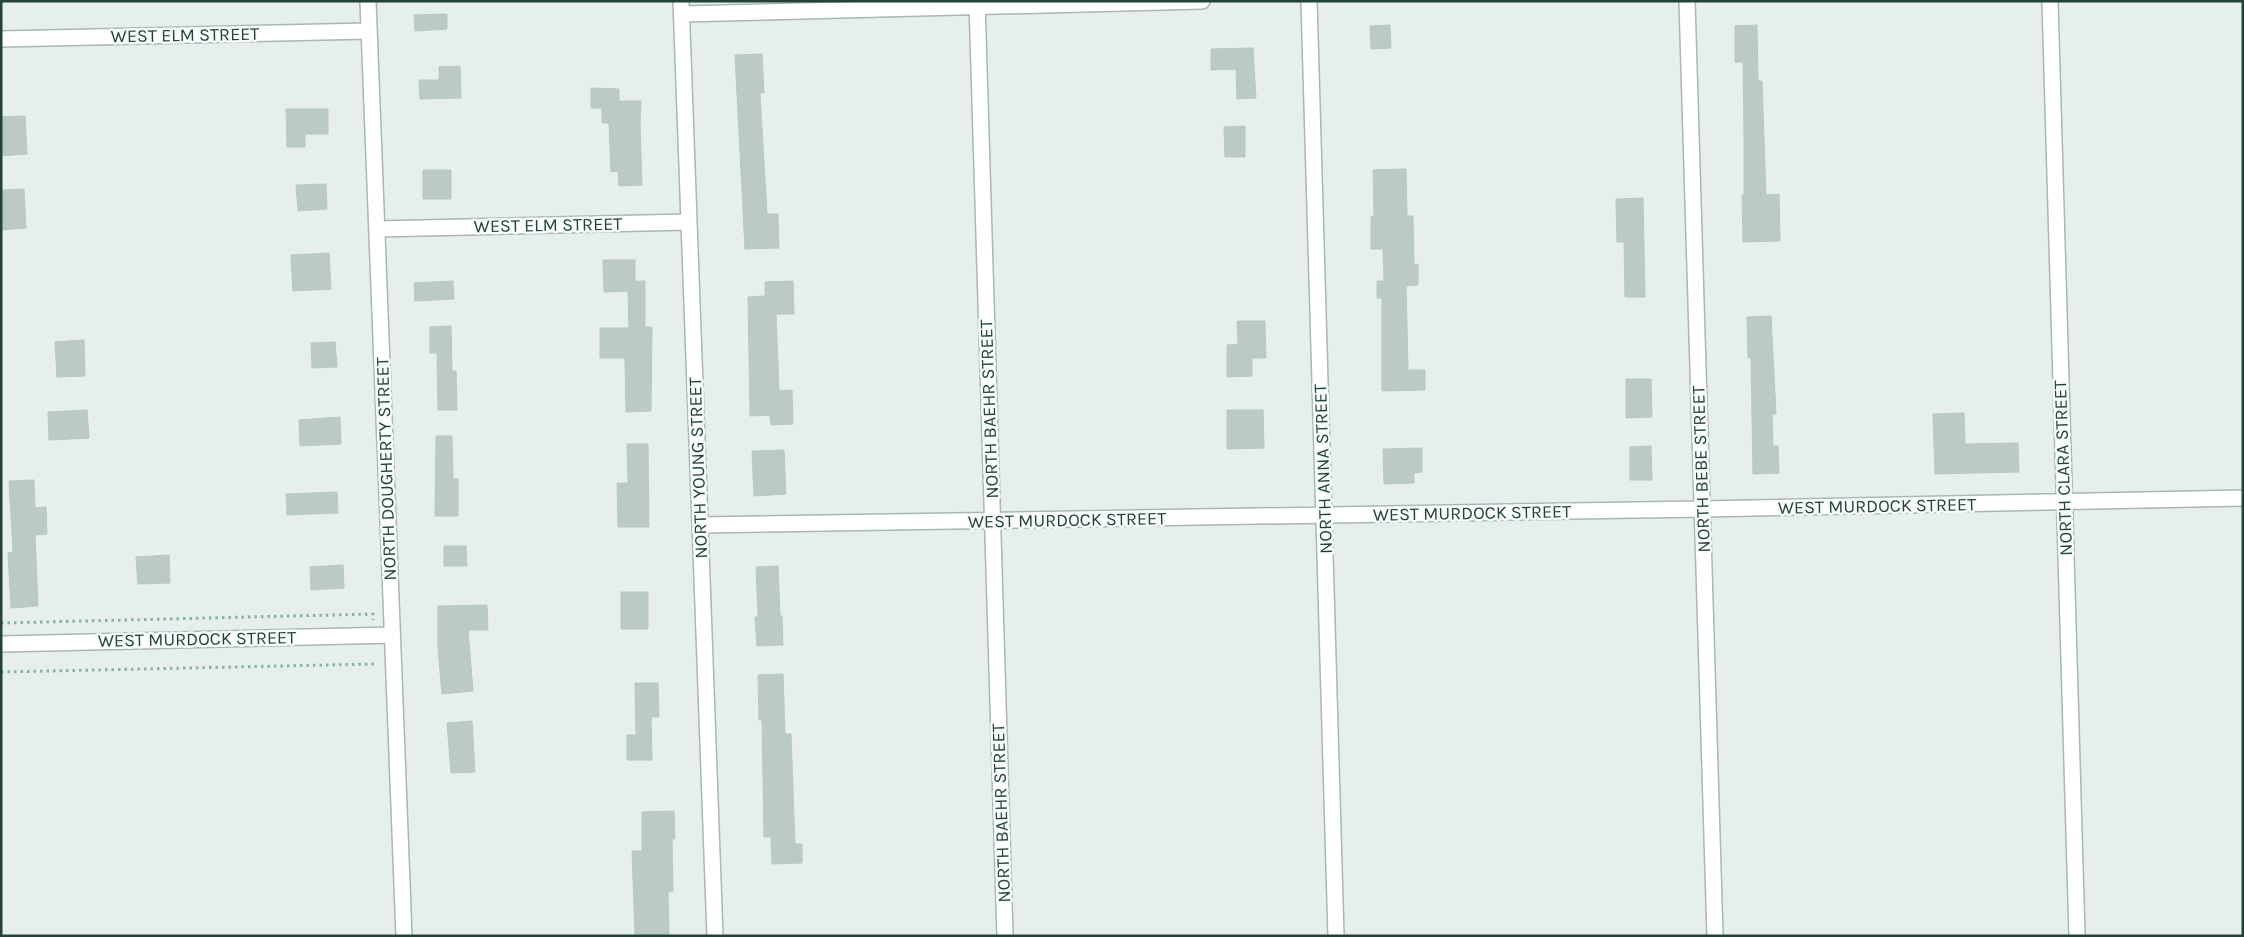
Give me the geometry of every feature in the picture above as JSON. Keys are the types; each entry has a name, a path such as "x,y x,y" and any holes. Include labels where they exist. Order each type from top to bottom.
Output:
{"street":[{"name":"NORTH DOUGHERTY STREET","path":"368,1 404,936"},
{"path":"682,8 1202,1"},
{"name":"NORTH ANNA STREET","path":"1309,1 1336,936"},
{"name":"NORTH BEBE STREET","path":"1687,1 1714,936"},
{"name":"NORTH CLARA STREET","path":"2050,1 2077,936"},
{"name":"NORTH BAEHR STREET","path":"977,4 1004,936"},
{"name":"NORTH YOUNG STREET","path":"682,8 715,936"},
{"name":"WEST ELM STREET","path":"1,39 369,31"},
{"name":"WEST ELM STREET","path":"376,229 689,222"},
{"name":"WEST MURDOCK STREET","path":"700,525 1324,516 2243,498"},
{"name":"WEST MURDOCK STREET","path":"1,644 392,635"}],"building":[{"path":"447,14 447,29 415,31 414,15"},
{"path":"1390,25 1391,48 1371,49 1370,26"},
{"path":"1757,25 1758,81 1762,81 1766,195 1779,194 1780,241 1743,242 1743,62 1735,62 1735,26"},
{"path":"1253,48 1256,98 1237,99 1236,69 1211,70 1211,49"},
{"path":"762,54 764,93 760,93 767,214 778,214 779,248 745,249 735,55"},
{"path":"460,66 461,98 420,99 419,80 439,80 439,67"},
{"path":"591,88 619,89 619,101 641,101 642,185 619,186 618,171 611,172 609,123 602,123 602,108 591,108"},
{"path":"286,109 328,109 328,134 305,134 305,147 287,147"},
{"path":"25,116 27,154 1,156 1,117"},
{"path":"1245,126 1245,157 1225,157 1224,127"},
{"path":"1406,169 1407,216 1413,216 1414,265 1418,264 1418,285 1406,286 1408,370 1425,370 1425,390 1382,391 1382,298 1377,298 1377,281 1384,281 1383,249 1371,249 1371,217 1374,216 1373,170"},
{"path":"423,170 451,170 451,199 423,199"},
{"path":"326,184 327,209 298,211 296,185"},
{"path":"24,189 26,228 1,230 1,190"},
{"path":"1643,198 1645,297 1625,297 1624,242 1617,242 1616,199"},
{"path":"329,253 331,289 293,291 291,255"},
{"path":"603,260 635,260 635,281 645,281 645,327 652,327 651,411 626,412 625,358 600,358 600,328 629,328 628,291 604,292"},
{"path":"453,281 454,299 415,301 414,283"},
{"path":"793,281 794,314 776,314 779,391 792,390 793,424 771,425 770,415 750,416 748,297 765,296 765,282"},
{"path":"1771,316 1776,414 1772,414 1773,446 1778,446 1779,473 1753,474 1751,358 1748,358 1747,317"},
{"path":"1237,321 1265,321 1266,358 1252,358 1252,376 1227,377 1227,345 1238,344"},
{"path":"451,326 452,371 456,371 457,410 438,410 437,353 430,353 430,327"},
{"path":"84,340 85,376 57,377 55,342"},
{"path":"335,342 337,367 312,368 311,343"},
{"path":"1626,379 1651,379 1652,417 1626,418"},
{"path":"87,410 89,438 49,440 48,412"},
{"path":"1227,410 1263,410 1264,448 1227,449"},
{"path":"1964,413 1965,444 2018,443 2019,472 1935,474 1933,414"},
{"path":"340,417 341,444 300,446 299,420"},
{"path":"436,436 452,436 453,479 458,479 458,516 435,516"},
{"path":"627,444 648,444 649,527 618,527 617,483 628,483"},
{"path":"1651,446 1652,480 1630,480 1630,447"},
{"path":"1422,448 1422,472 1414,473 1414,483 1384,484 1383,449"},
{"path":"784,450 786,494 754,496 752,451"},
{"path":"34,480 35,508 46,507 47,534 35,535 38,606 11,608 8,553 13,552 9,481"},
{"path":"337,492 338,513 287,515 286,494"},
{"path":"444,546 466,546 467,566 444,566"},
{"path":"169,555 170,583 138,584 136,557"},
{"path":"343,565 344,588 311,590 310,567"},
{"path":"778,566 783,645 757,646 755,617 758,617 756,567"},
{"path":"621,592 648,592 648,629 621,629"},
{"path":"487,605 488,630 468,630 473,691 442,694 438,648 438,606"},
{"path":"783,674 785,734 791,734 795,844 802,844 802,863 772,864 771,837 764,837 762,720 759,720 758,675"},
{"path":"635,683 658,683 659,717 651,717 652,760 627,760 627,735 636,735"},
{"path":"472,721 475,772 451,773 447,723"},
{"path":"674,811 675,839 672,839 673,891 668,892 669,936 635,936 632,851 642,851 642,812"}]}
